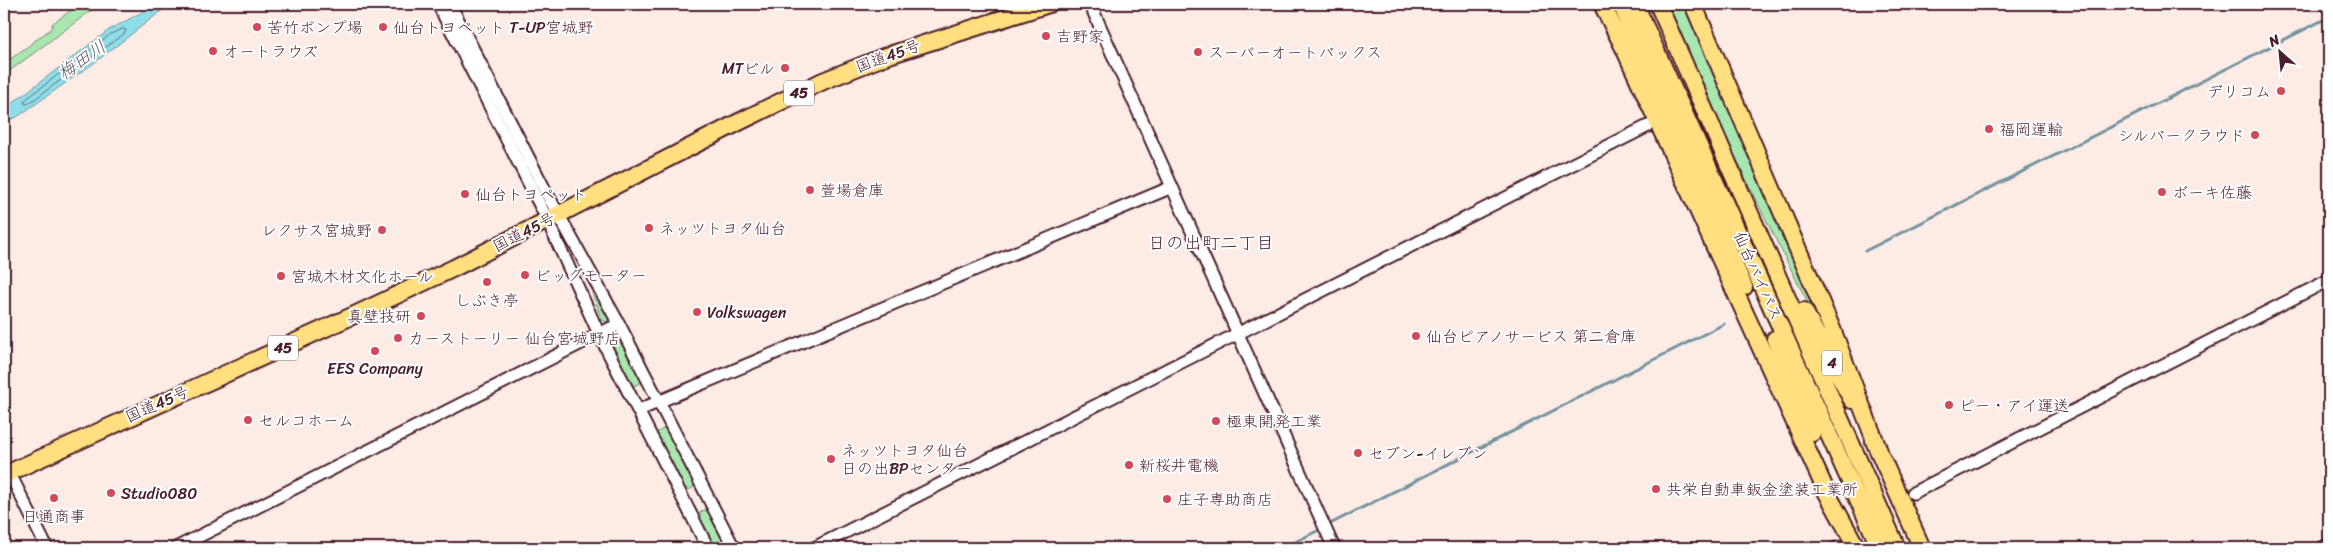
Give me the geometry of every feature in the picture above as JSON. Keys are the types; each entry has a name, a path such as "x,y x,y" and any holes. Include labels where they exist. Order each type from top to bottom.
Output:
{"highway":[{"name":"国道45号","path":"6,474 363,311 823,81 886,56 1049,4"},
{"path":"1602,4 1624,48 1827,493 1858,548"},
{"path":"1621,4 1758,321 1790,410"},
{"name":"仙台バイパス","path":"1635,4 1880,548"},
{"name":"仙台バイパス","path":"1658,4 1896,548"},
{"path":"1693,4 1850,372 1879,451"},
{"name":"4","path":"1736,180 1879,451 1922,548"},
{"name":"4","path":"1728,210 1780,354 1858,548"}],"street":[{"path":"438,4 553,217 620,324 734,548"},
{"path":"450,4 553,217 599,334 708,548"},
{"path":"1090,4 1334,548"},
{"path":"814,548 1648,126"},
{"path":"639,410 1172,187"},
{"path":"1913,493 2329,280"},
{"path":"176,548 620,324"},
{"path":"6,474 47,548"},
{"path":"2322,548 2329,545"}],"green space":[{"path":"80,4 100,4 4,75 4,64 52,28 52,24"},
{"path":"1664,4 1688,4 1828,328 1822,330 1781,249 1721,127"},
{"path":"592,293 594,293 609,317 607,322 602,320"},
{"path":"615,333 619,335 642,382 632,387 609,342 609,337"},
{"path":"666,427 694,482 694,487 689,490 684,487 656,433"},
{"path":"703,510 709,512 728,548 714,548 700,518 700,513"}],"water":[{"name":"梅田川","path":"157,4 167,4 164,9 94,63 17,117 4,122 4,107 15,101 109,30"}],"waterway":[{"path":"1865,251 2329,17"},
{"path":"1330,524 1724,324"},
{"path":"1283,548 1317,531"}],"place":[{"name":"苦竹ポンプ場","path":"257,27"},
{"name":"仙台トヨペット T-UP宮城野","path":"383,27"},
{"name":"吉野家","path":"1046,36"},
{"name":"オートラウズ","path":"213,51"},
{"name":"スーパーオートバックス","path":"1198,52"},
{"name":"MTビル","path":"785,68"},
{"name":"デリコム","path":"2281,91"},
{"name":"福岡運輸","path":"1989,129"},
{"name":"シルバークラウド","path":"2255,135"},
{"name":"萱場倉庫","path":"810,190"},
{"name":"ボーキ佐藤","path":"2162,192"},
{"name":"仙台トヨペット","path":"465,194"},
{"name":"ネッツトヨタ仙台","path":"649,228"},
{"name":"レクサス宮城野","path":"382,230"},
{"name":"ビッグモーター","path":"525,275"},
{"name":"宮城木材文化ホール","path":"281,276"},
{"name":"しぶき亭","path":"487,282"},
{"name":"Volkswagen","path":"697,312"},
{"name":"真壁技研","path":"421,316"},
{"name":"仙台ピアノサービス 第二倉庫","path":"1416,336"},
{"name":"カーストーリー 仙台宮城野店","path":"398,338"},
{"name":"EES Company","path":"375,351"},
{"name":"ピー・アイ運送","path":"1949,405"},
{"name":"セルコホーム","path":"248,420"},
{"name":"極東開発工業","path":"1216,421"},
{"name":"セブン-イレブン","path":"1358,453"},
{"name":"ネッツトヨタ仙台 日の出BPセンター","path":"831,459"},
{"name":"新桜井電機","path":"1129,465"},
{"name":"共栄自動車鈑金塗装工業所","path":"1656,489"},
{"name":"Studio080","path":"111,493"},
{"name":"日通商事","path":"54,498"},
{"name":"庄子専助商店","path":"1167,499"}],"district":[{"name":"日の出町二丁目","path":"1211,243"}]}
